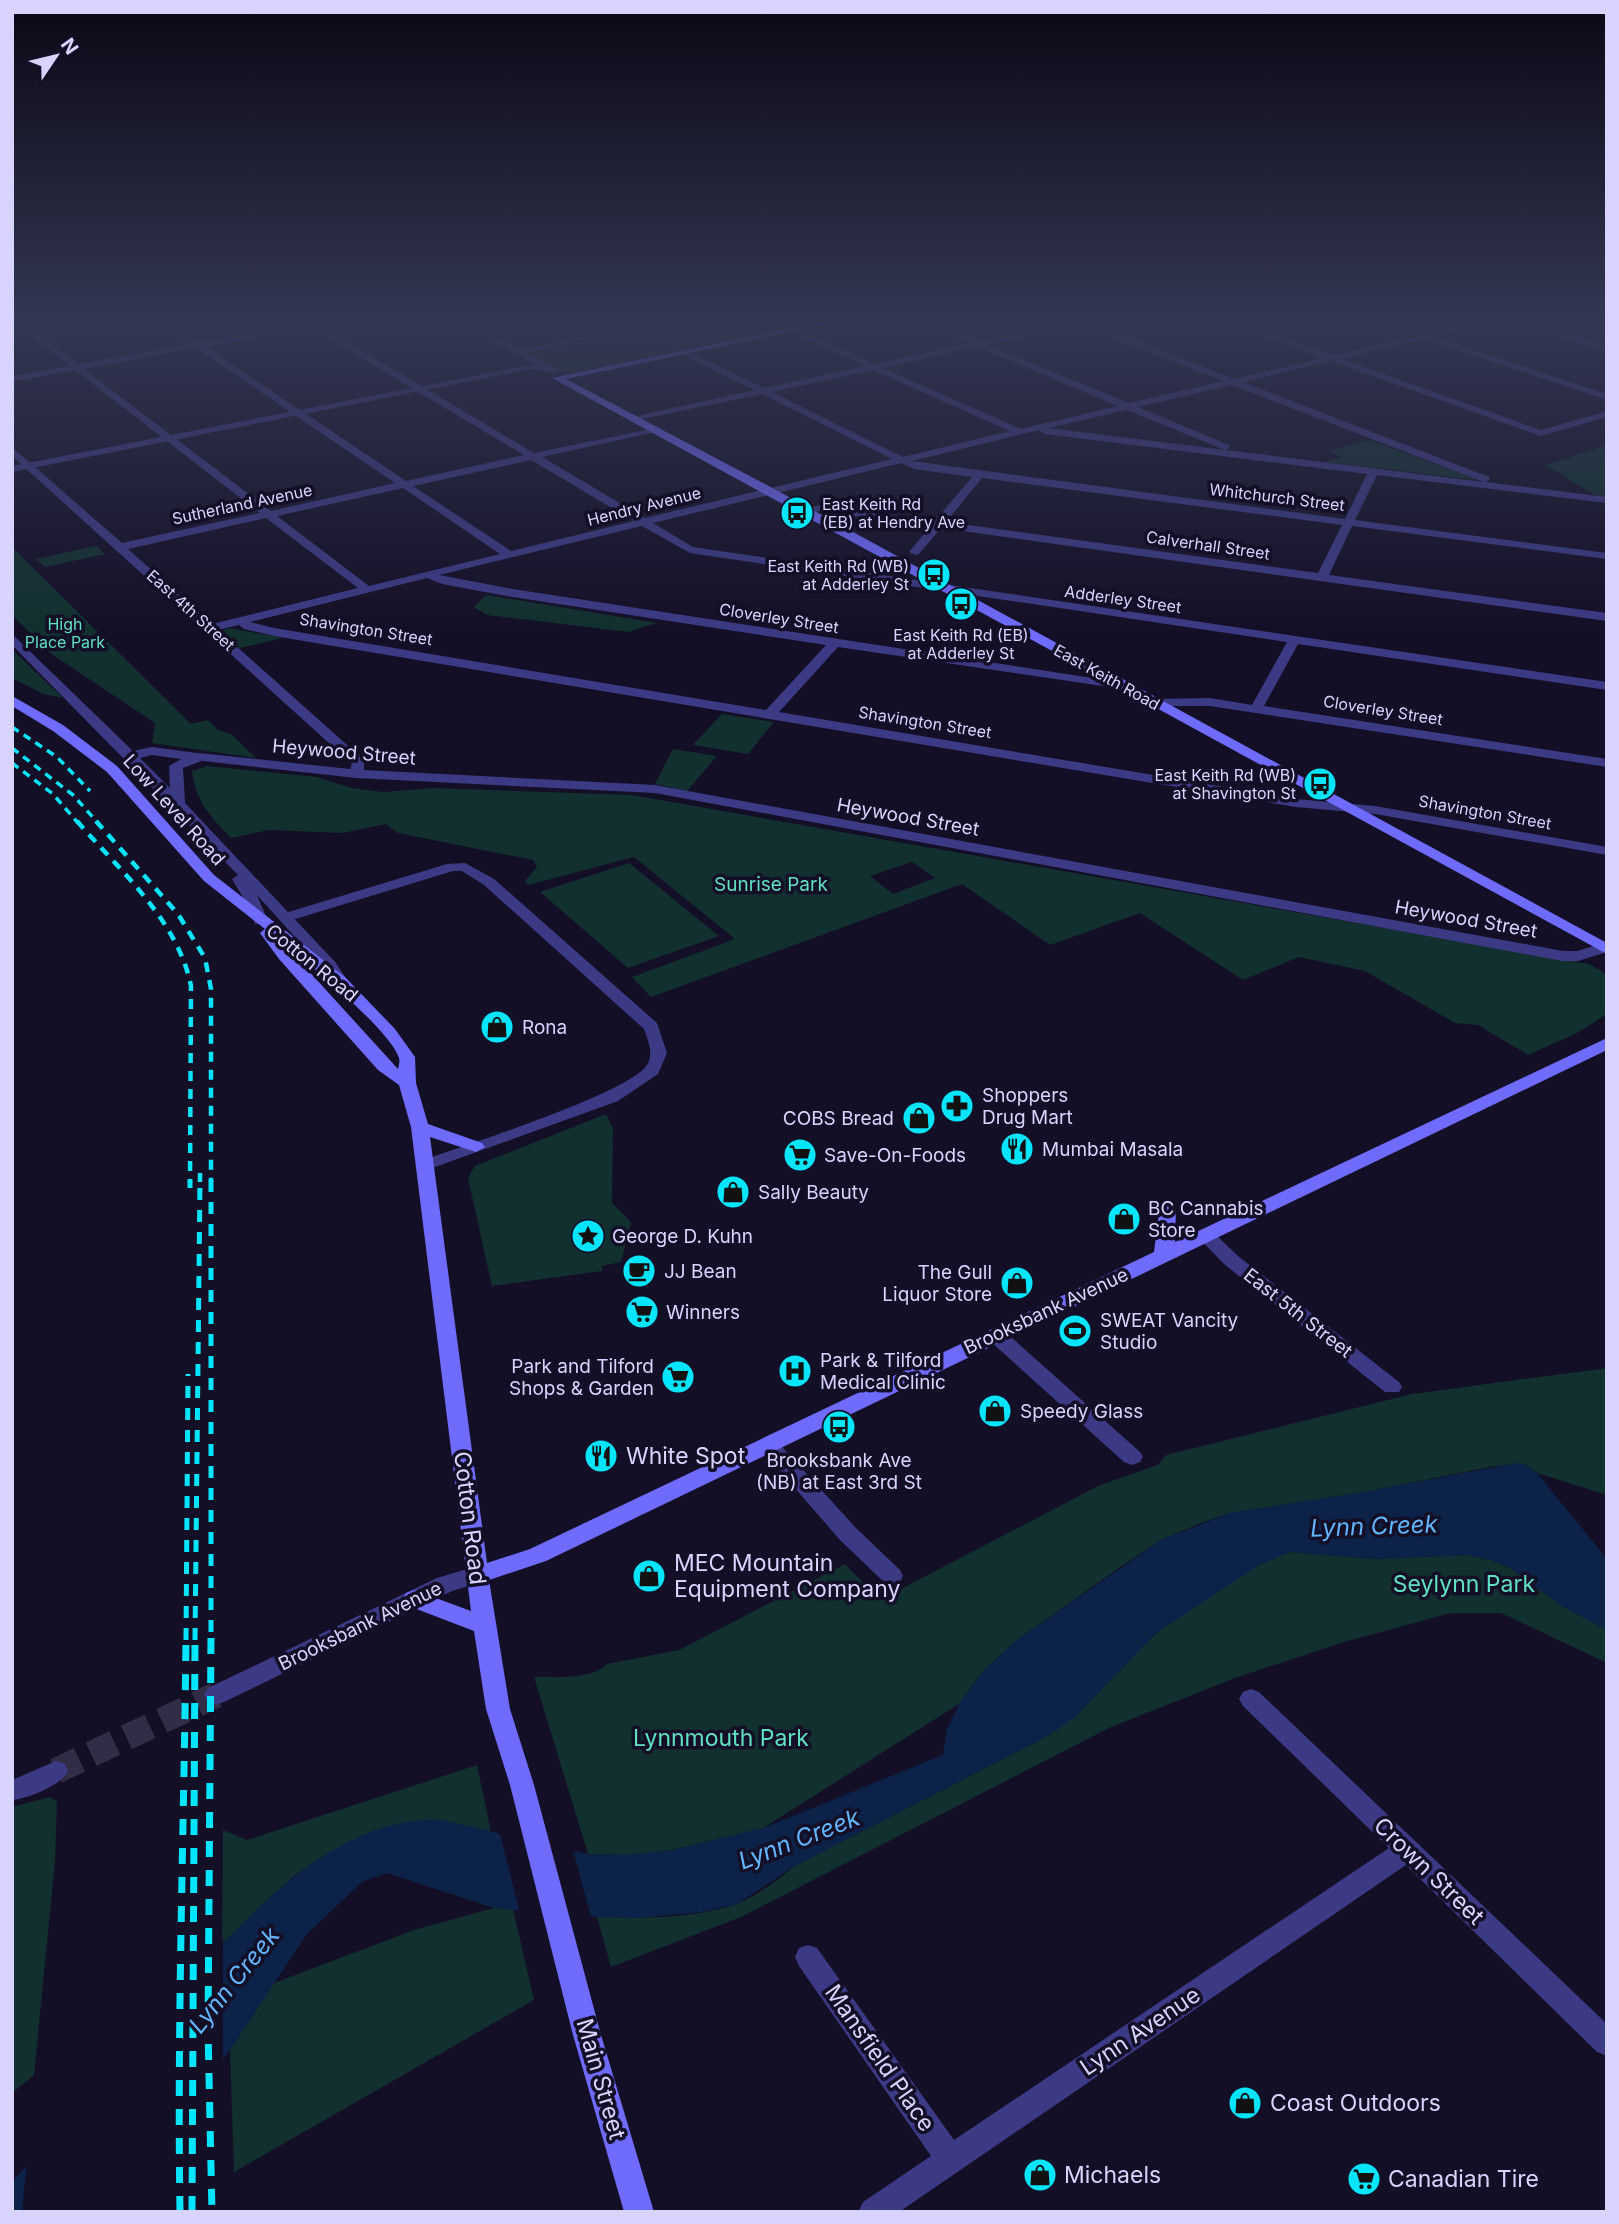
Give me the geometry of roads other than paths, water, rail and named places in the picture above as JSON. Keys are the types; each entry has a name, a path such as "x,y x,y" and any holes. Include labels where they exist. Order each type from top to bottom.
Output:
{"main road":[{"name":"East Keith Road","path":"646,424 1605,949"},
{"name":"Low Level Road","path":"12,690 48,714 58,728"},
{"name":"Low Level Road","path":"12,700 58,728 112,769 209,878 260,921"},
{"name":"Cotton Road","path":"260,921 339,980 389,1032 407,1057 407,1083 420,1127 477,1575 498,1709 522,1785 565,1947"},
{"name":"Cotton Road","path":"260,921 285,956 384,1066 407,1083"},
{"name":"Brooksbank Avenue","path":"477,1575 524,1561 1607,1043"},
{"path":"420,1127 475,1147"},
{"path":"1163,1256 1168,1228 1167,1207"},
{"path":"414,1599 484,1625"},
{"name":"Main Street","path":"565,1947 639,2212"}],"street":[{"path":"150,424 367,590"},
{"path":"12,469 242,424"},
{"path":"313,424 509,555"},
{"name":"Adderley Street","path":"478,424 690,550 1607,686"},
{"path":"828,424 902,461"},
{"path":"1000,424 1021,433"},
{"name":"Hendry Avenue","path":"210,628 770,491 1060,424"},
{"path":"1172,424 1245,455"},
{"path":"1342,424 1507,488"},
{"path":"1515,424 1541,433 1573,424"},
{"name":"Sutherland Avenue","path":"121,547 656,429"},
{"path":"1038,429 1607,500"},
{"name":"East 4th Street","path":"12,450 359,763 356,774"},
{"name":"Whitchurch Street","path":"902,461 979,475 1607,555"},
{"path":"1322,577 1373,472"},
{"path":"915,552 979,475"},
{"name":"Calverhall Street","path":"805,511 820,509 1607,617"},
{"name":"Cloverley Street","path":"429,575 442,581 507,592 1125,687"},
{"name":"Shavington Street","path":"241,621 248,626 274,632 1296,803 1344,807 1607,851"},
{"path":"12,638 287,917 339,980"},
{"path":"1257,708 1294,640"},
{"path":"770,715 834,644"},
{"name":"Cloverley Street","path":"1153,703 1200,701 1257,708 1607,763"},
{"name":"Heywood Street","path":"131,756 152,751 356,774 654,789 1563,956 1578,956 1605,949"},
{"path":"178,805 176,766 199,757"},
{"path":"228,858 229,864 251,896 260,921"},
{"path":"287,917 452,867 465,867 489,882 651,1027 660,1045 654,1069 612,1097 424,1166"},
{"name":"East 5th Street","path":"1206,1236 1231,1260 1392,1387"},
{"path":"996,1335 1132,1457"},
{"path":"768,1444 848,1534 892,1576"},
{"name":"Brooksbank Avenue","path":"216,1695 445,1584 477,1575"},
{"name":"Crown Street","path":"1251,1699 1607,2043"},
{"path":"15,1790 56,1771"},
{"name":"Lynn Avenue","path":"873,2212 1407,1850"},
{"name":"Mansfield Place","path":"808,1957 951,2160"}],"water":[{"name":"Lynn Creek","path":"1516,1463 1526,1465 1537,1473 1607,1559 1607,1630 1562,1606 1511,1568 1490,1560 1467,1555 1375,1559 1290,1552 1261,1564 1156,1633 1074,1718 1049,1735 795,1866 737,1904 702,1912 638,1918 597,1917 494,1908 387,1873 362,1882 307,1934 230,2050 111,2212 12,2212 12,2182 131,2051 228,1938 266,1901 307,1867 350,1841 395,1824 442,1820 587,1854 628,1855 672,1850 763,1828 943,1755 947,1729 959,1704 983,1671 1016,1641 1161,1540 1230,1513 1370,1491"}],"tunnel":[{"path":"56,1771 216,1695"}],"railway":[{"path":"12,727 57,757 90,791"},
{"path":"12,748 73,795 98,823"},
{"path":"12,763 53,794 78,823"},
{"path":"77,821 145,897 174,939 184,962 191,986 190,1182"},
{"path":"96,821 178,914 205,958 211,989 211,1638"},
{"path":"200,1173 200,1180"},
{"path":"195,1640 200,1180"},
{"path":"190,1182 190,1188"},
{"path":"186,1640 188,1374"},
{"path":"180,2212 180,1997 186,1638"},
{"path":"192,2212 195,1638"},
{"path":"211,1638 208,2030 212,2212"}],"place":[{"name":"East Keith Rd (EB) at Hendry Ave","path":"797,513"},
{"name":"East Keith Rd (WB) at Adderley St","path":"934,575"},
{"name":"East Keith Rd (EB) at Adderley St","path":"961,604"},
{"name":"East Keith Rd (WB) at Shavington St","path":"1320,784"},
{"name":"Rona","path":"497,1027"},
{"name":"Shoppers Drug Mart","path":"957,1106"},
{"name":"COBS Bread","path":"919,1118"},
{"name":"Mumbai Masala","path":"1017,1149"},
{"name":"Save-On-Foods","path":"800,1155"},
{"name":"Sally Beauty","path":"733,1192"},
{"name":"BC Cannabis Store","path":"1124,1219"},
{"name":"George D. Kuhn","path":"588,1236"},
{"name":"JJ Bean","path":"639,1271"},
{"name":"The Gull Liquor Store","path":"1017,1283"},
{"name":"Winners","path":"642,1312"},
{"name":"SWEAT Vancity Studio","path":"1075,1331"},
{"name":"Park & Tilford Medical Clinic","path":"795,1371"},
{"name":"Park and Tilford Shops & Garden","path":"678,1377"},
{"name":"Speedy Glass","path":"995,1411"},
{"name":"Brooksbank Ave (NB) at East 3rd St","path":"839,1427"},
{"name":"White Spot","path":"601,1456"},
{"name":"MEC Mountain Equipment Company","path":"649,1576"},
{"name":"Coast Outdoors","path":"1245,2103"},
{"name":"Michaels","path":"1040,2175"},
{"name":"Canadian Tire","path":"1364,2179"}],"park label":[{"name":"High Place Park","path":"65,633"},
{"name":"Sunrise Park","path":"771,884"},
{"name":"Seylynn Park","path":"1464,1584"},
{"name":"Lynnmouth Park","path":"721,1738"}]}
